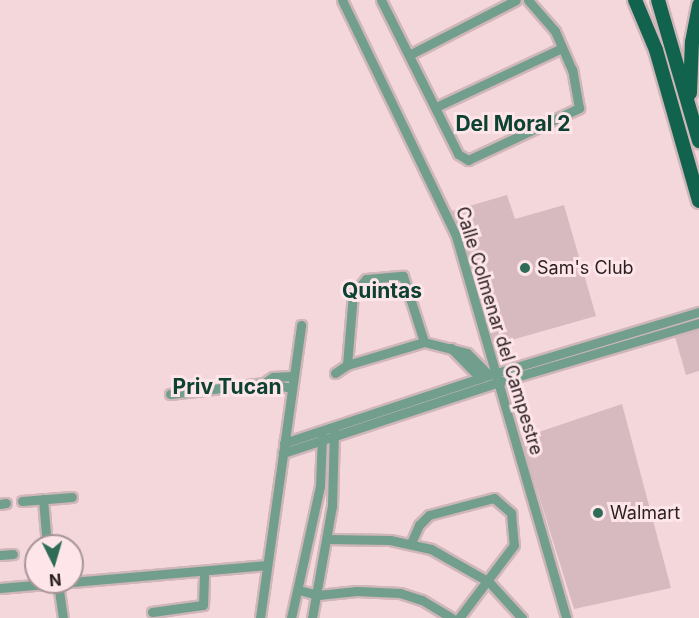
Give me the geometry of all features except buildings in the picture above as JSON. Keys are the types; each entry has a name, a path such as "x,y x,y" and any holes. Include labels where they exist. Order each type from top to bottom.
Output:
{"main road":[{"path":"635,0 656,50 699,201"},
{"path":"658,0 699,141"},
{"path":"692,116 691,57 699,5"}],"street":[{"name":"Calle Colmenar del Campestre","path":"342,0 446,209 490,377 566,618"},
{"path":"381,0 435,107 465,160 579,108 580,98 555,31 528,0"},
{"path":"409,55 516,0"},
{"path":"435,107 562,48"},
{"path":"347,365 353,294 366,279 403,276 424,342"},
{"path":"284,448 490,377 699,312"},
{"path":"334,431 490,377 699,323"},
{"path":"260,618 301,325"},
{"path":"335,373 347,365 424,342 467,353 490,377"},
{"path":"264,383 273,377 293,376"},
{"path":"170,394 264,383 292,388"},
{"path":"312,618 327,539 334,431"},
{"path":"291,618 299,590 320,486 322,435"},
{"path":"22,501 72,497"},
{"path":"43,499 46,534"},
{"path":"411,543 418,525 429,515 485,499 499,500 511,513 516,536 489,582 459,618"},
{"path":"327,539 411,543 450,556 489,582 522,618"},
{"path":"0,555 13,554"},
{"path":"84,581 267,565"},
{"path":"152,612 197,614 206,598 204,571"},
{"path":"0,588 24,586"},
{"path":"299,590 318,595 357,591 400,594 422,600 452,618"},
{"path":"56,594 63,618"}],"place":[{"name":"Sam's Club","path":"525,268"},
{"name":"Walmart","path":"598,513"}],"district":[{"name":"Del Moral 2","path":"513,124"},
{"name":"Quintas","path":"382,291"},
{"name":"Priv Tucan","path":"227,387"}]}
